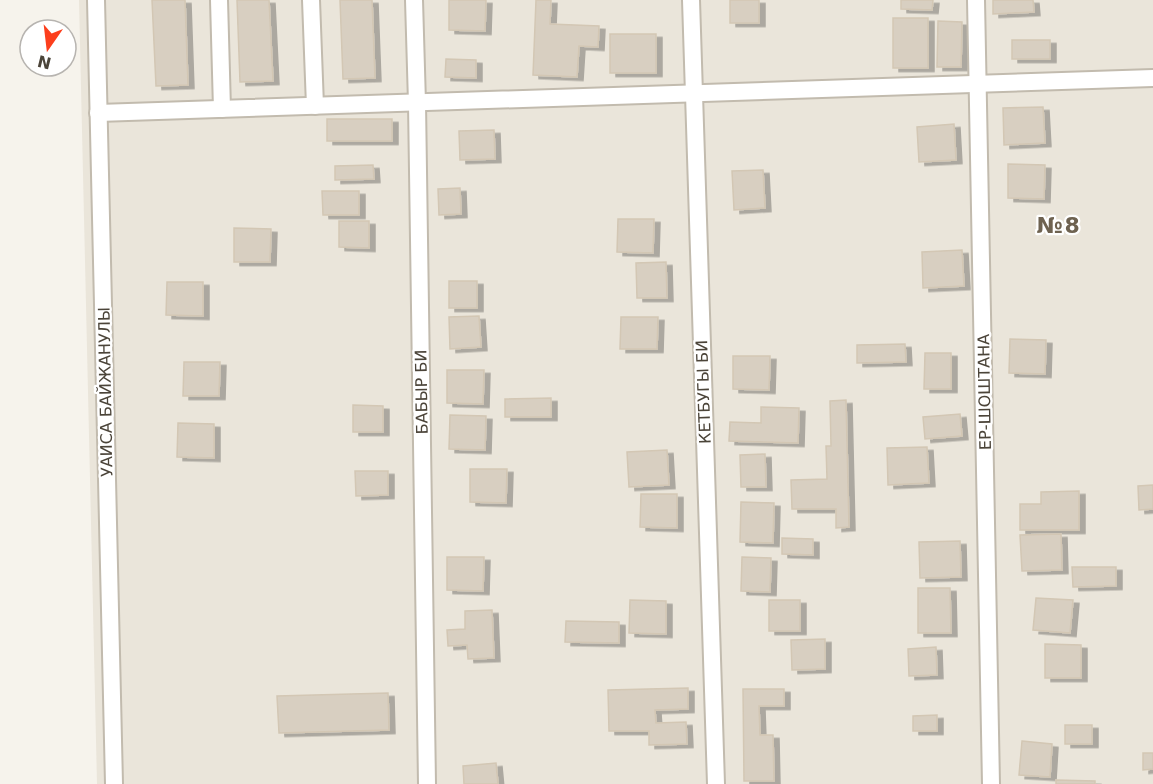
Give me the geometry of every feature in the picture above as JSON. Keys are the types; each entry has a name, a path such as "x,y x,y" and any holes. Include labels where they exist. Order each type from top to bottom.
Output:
{"street":[{"name":"УАИСА БАЙЖАНУЛЫ","path":"96,0 114,784"},
{"path":"219,0 222,109"},
{"path":"311,0 315,106"},
{"name":"БАБЫР БИ","path":"414,0 427,784"},
{"name":"КЕТБУГЫ БИ","path":"691,0 692,94 716,784"},
{"name":"ЕР-ШОШТАНА","path":"976,0 991,784"},
{"path":"98,113 1153,78"}],"shaded area":[{"name":"№8","path":"79,0 1153,0 1153,784 97,784"}],"building":[{"path":"152,0 185,0 188,85 156,86"},
{"path":"237,0 269,0 273,81 240,82"},
{"path":"340,0 372,0 375,78 343,79"},
{"path":"449,0 486,0 485,31 449,30"},
{"path":"536,0 551,0 550,24 599,26 598,47 579,46 577,77 533,75"},
{"path":"730,0 759,0 759,23 730,23"},
{"path":"901,0 933,0 932,10 901,9"},
{"path":"993,0 1033,0 1034,12 993,14"},
{"path":"893,18 928,18 928,68 893,68"},
{"path":"938,21 962,22 961,67 937,67"},
{"path":"610,34 656,34 656,73 610,73"},
{"path":"1012,40 1050,40 1050,59 1012,59"},
{"path":"446,59 476,60 476,78 445,77"},
{"path":"1043,107 1045,143 1004,145 1003,108"},
{"path":"327,119 392,119 392,141 327,141"},
{"path":"954,124 956,160 919,162 917,127"},
{"path":"494,130 495,159 460,160 459,131"},
{"path":"1008,164 1045,165 1044,199 1008,198"},
{"path":"373,165 374,179 335,180 335,166"},
{"path":"763,170 765,208 734,210 732,171"},
{"path":"460,188 461,214 439,215 438,189"},
{"path":"322,191 359,191 359,215 323,215"},
{"path":"618,219 654,219 653,253 617,252"},
{"path":"339,221 369,221 369,248 339,247"},
{"path":"234,228 271,229 270,262 234,262"},
{"path":"962,250 964,286 923,288 922,252"},
{"path":"666,262 667,298 637,298 636,263"},
{"path":"449,281 477,281 477,308 449,308"},
{"path":"167,282 203,282 203,316 166,315"},
{"path":"479,316 481,347 450,349 449,317"},
{"path":"621,317 658,317 657,349 620,349"},
{"path":"1010,339 1046,340 1045,374 1009,373"},
{"path":"905,344 906,362 857,363 857,345"},
{"path":"925,353 951,353 951,389 924,389"},
{"path":"733,356 770,356 769,390 733,389"},
{"path":"184,362 220,362 219,396 183,396"},
{"path":"447,370 484,370 483,404 447,403"},
{"path":"551,398 551,417 505,417 505,399"},
{"path":"846,400 849,527 836,528 836,509 792,509 791,480 827,479 826,446 831,446 830,401"},
{"path":"353,405 383,406 383,432 353,432"},
{"path":"761,407 799,408 798,443 729,441 730,422 761,423"},
{"path":"960,414 962,436 925,439 923,417"},
{"path":"450,415 486,416 485,450 449,449"},
{"path":"178,423 214,424 214,458 177,457"},
{"path":"927,447 929,483 888,485 887,448"},
{"path":"667,450 669,485 629,487 627,452"},
{"path":"765,454 766,487 741,487 740,455"},
{"path":"470,469 507,469 506,503 470,502"},
{"path":"355,471 388,471 388,495 356,496"},
{"path":"1153,485 1153,509 1139,510 1138,486"},
{"path":"1079,491 1079,530 1020,530 1020,504 1041,504 1041,492"},
{"path":"641,494 677,494 677,528 640,527"},
{"path":"741,502 774,503 773,543 740,542"},
{"path":"1061,534 1062,570 1022,571 1020,535"},
{"path":"782,538 813,539 813,555 782,554"},
{"path":"960,541 961,577 920,578 919,542"},
{"path":"447,557 484,557 483,591 447,590"},
{"path":"742,557 771,558 770,592 741,591"},
{"path":"1072,567 1116,567 1116,586 1073,587"},
{"path":"918,588 950,588 951,633 918,633"},
{"path":"1036,598 1073,600 1070,633 1033,630"},
{"path":"630,600 666,601 666,634 629,633"},
{"path":"769,600 800,600 800,631 769,631"},
{"path":"492,610 494,658 468,659 467,645 448,646 447,630 465,629 465,611"},
{"path":"566,621 619,622 619,643 565,642"},
{"path":"825,639 825,669 792,670 791,640"},
{"path":"1045,644 1081,645 1081,678 1045,678"},
{"path":"936,647 937,675 909,676 908,649"},
{"path":"688,688 688,709 655,710 656,723 686,722 687,744 649,745 649,731 609,731 608,690"},
{"path":"743,689 784,689 784,706 759,706 760,735 773,735 774,781 744,781"},
{"path":"388,693 389,730 279,733 277,696"},
{"path":"937,715 937,731 913,731 913,716"},
{"path":"1065,725 1092,725 1092,744 1065,744"},
{"path":"1022,741 1052,744 1050,777 1019,775"},
{"path":"1143,753 1153,753 1153,769 1143,770"},
{"path":"496,763 498,784 464,784 463,766"},
{"path":"1056,780 1095,781 1095,784 1056,784"}],"district":[{"name":"№8","path":"1059,225"}]}
